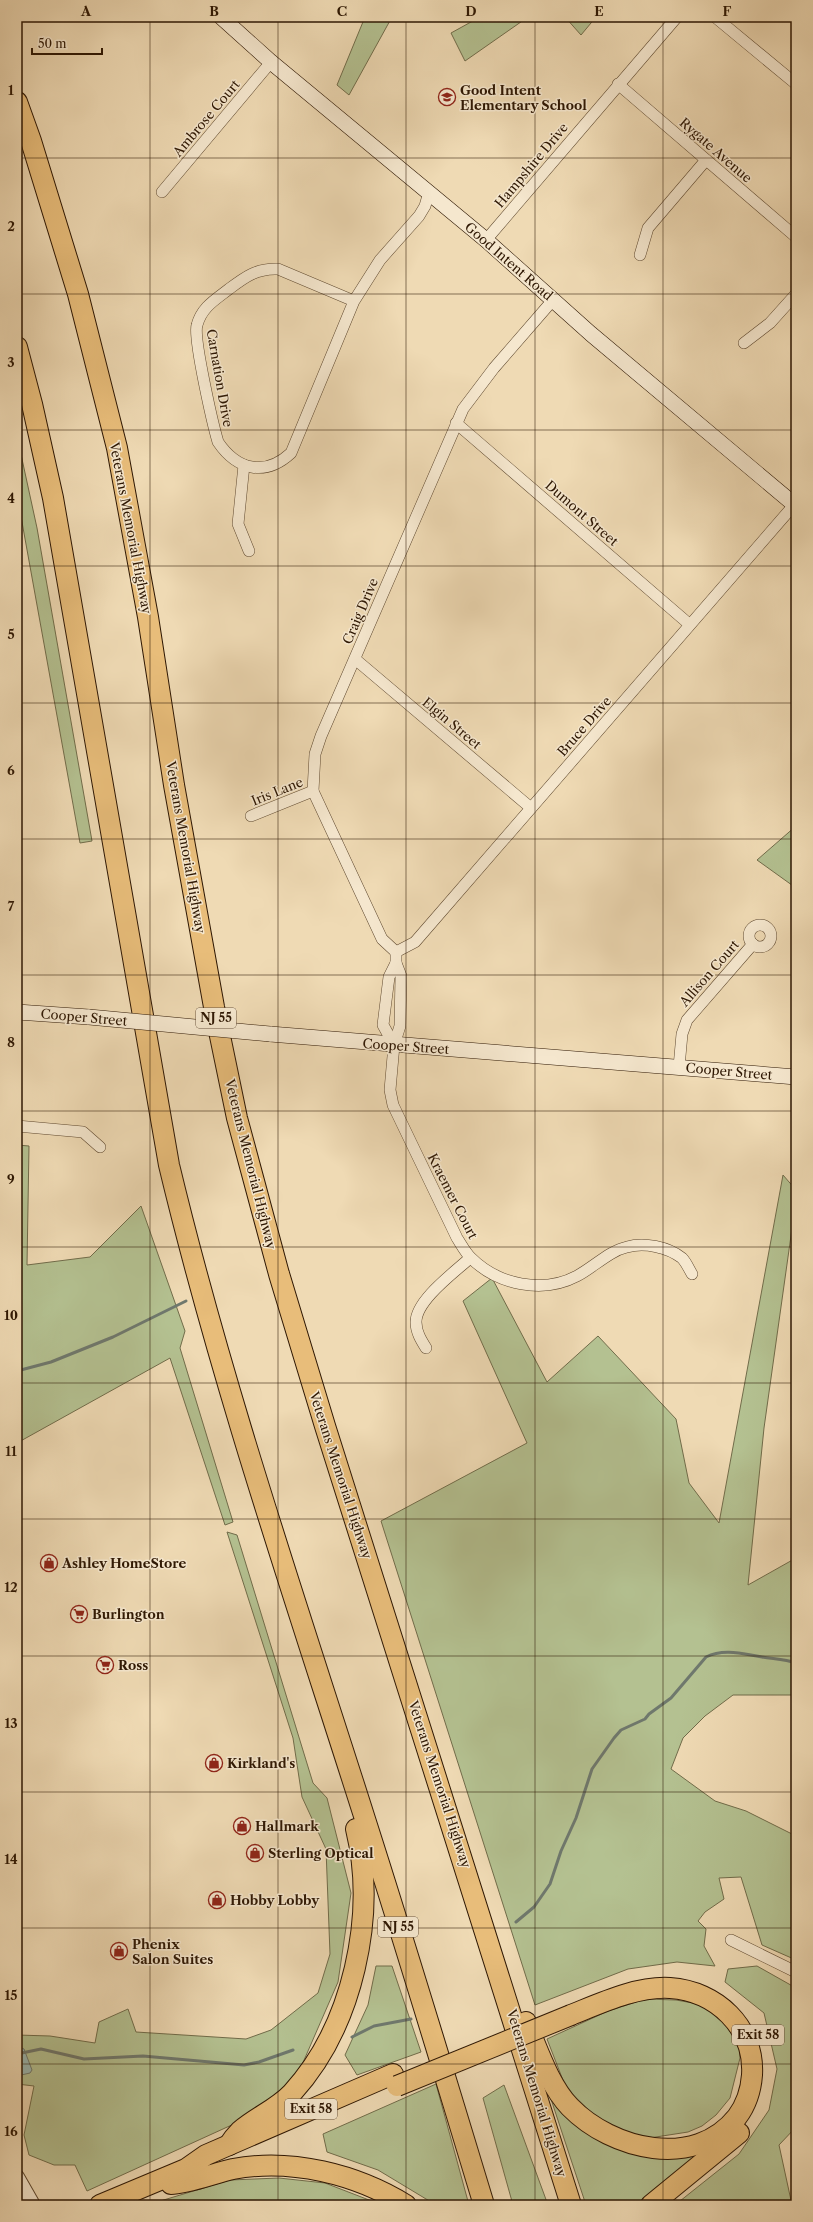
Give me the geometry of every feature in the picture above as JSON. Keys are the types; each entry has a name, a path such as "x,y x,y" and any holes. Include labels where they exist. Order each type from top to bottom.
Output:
{"highway":[{"name":"Veterans Memorial Highway","path":"17,102 31,141 78,294 117,448 148,617 174,785 214,1007 237,1118 279,1274 318,1403 499,1972 571,2205"},
{"name":"NJ 55","path":"17,347 32,404 53,498 169,1165 193,1264 244,1437 366,1822 484,2205"},
{"name":"Exit 58","path":"229,2145 240,2131 271,2111 291,2094 324,2047 350,1987 362,1935 365,1883 362,1858 310,1649"},
{"path":"499,1972 516,1996 558,2092 570,2107 598,2129 612,2137 646,2147 666,2149 686,2147 708,2141 724,2130 738,2116 747,2099 751,2083 752,2065 749,2046 741,2029 732,2016 706,1997 669,1988 648,1990 569,2009"},
{"name":"Exit 58","path":"186,2169 206,2155 229,2145 395,2080 638,1981 671,1977 687,1978 716,1988 731,1998 742,2009 760,2039 764,2057 764,2081 758,2104 750,2121 728,2143 651,2205"},
{"path":"100,2205 186,2169 210,2164 395,2080"},
{"path":"151,2183 176,2184 234,2169 262,2167 316,2170 344,2177 378,2190 406,2205"}],"main road":[{"name":"Good Intent Road","path":"221,17 271,62 486,240 591,334 795,505"},
{"name":"Cooper Street","path":"17,1012 89,1017 394,1045 796,1077"}],"street":[{"name":"Hampshire Drive","path":"486,240 676,17"},
{"path":"716,17 796,84"},
{"name":"Ambrose Court","path":"162,192 271,62"},
{"name":"Rygate Avenue","path":"618,84 796,237"},
{"path":"640,255 648,228 706,160"},
{"name":"Carnation Drive","path":"354,301 278,269 266,268 244,277 207,306 196,326 197,338 214,431 224,452 244,465 260,469 272,466 282,461 291,453 354,301 380,260 419,216 425,206 429,192"},
{"path":"744,343 770,323 796,294"},
{"name":"Craig Drive","path":"396,958 382,939 313,791 315,754 321,736 463,409 494,368 553,300"},
{"name":"Dumont Street","path":"456,423 689,624"},
{"path":"244,465 238,524 249,551"},
{"name":"Bruce Drive","path":"396,958 415,942 689,624 795,505"},
{"name":"Elgin Street","path":"355,659 531,808"},
{"name":"Iris Lane","path":"251,816 313,791"},
{"name":"Allison Court","path":"679,1067 682,1034 687,1020 753,944"},
{"path":"394,1045 383,1025 389,977 396,958"},
{"path":"394,1045 400,1026 401,976 396,958"},
{"name":"Kraemer Court","path":"394,1045 390,1090 393,1105 457,1238 470,1258 500,1278 528,1285 544,1285 563,1282 577,1276 626,1247 650,1245 682,1258 692,1274"},
{"path":"17,1126 83,1132 100,1147"},
{"path":"426,1348 418,1336 416,1322 419,1309 428,1297 470,1258"},
{"path":"731,1940 796,1972"},
{"path":"17,2176 32,2205"}],"green space":[{"path":"365,17 392,17 349,95 337,85"},
{"path":"480,17 528,17 465,61 451,33"},
{"path":"565,17 596,17 581,35"},
{"path":"17,436 37,528 92,841 80,843 20,511 17,509"},
{"path":"796,826 796,888 757,860"},
{"path":"17,1145 29,1146 27,1265 90,1257 141,1206 185,1331 180,1348 233,1522 225,1525 170,1358 17,1443"},
{"path":"783,1175 796,1190 796,1200 764,1428 748,1585 796,1558 796,1695 733,1695 705,1716 683,1738 671,1769 715,1801 746,1811 796,1836 796,1960 762,1945 741,1877 719,1878 724,1899 705,1912 698,1921 706,1929 704,1946 715,1966 677,1962 628,1969 535,2005 381,1521 527,1443 463,1301 492,1278 547,1382 598,1336 676,1419 689,1483 719,1523"},
{"path":"227,1532 237,1535 313,1783 327,1798 351,1893 338,1982 298,2074 258,2113 87,2191 75,2165 54,2165 29,2155 24,2135 34,2086 17,2084 17,2035 50,2036 95,2043 99,2022 128,2009 136,2032 246,2039 271,2030 318,1993 330,1954 326,1849 302,1797 293,1738"},
{"path":"376,1966 392,1966 421,2052 357,2075 345,2055 368,2005"},
{"path":"757,1966 796,1988 796,2127 779,2145 792,2205 675,2205 739,2154 769,2110 777,2069 764,2013 725,1982 728,1969"},
{"path":"645,1999 676,2000 704,2005 720,2016 739,2045 740,2058 730,2098 716,2115 702,2126 688,2132 643,2139 597,2118 566,2088 547,2039 608,2011"},
{"path":"545,2081 574,2120 590,2135 617,2148 711,2149 638,2205 586,2205"},
{"path":"436,2084 469,2205 436,2205 378,2170 327,2152 323,2134"},
{"path":"504,2085 548,2205 513,2205 483,2098"},
{"path":"279,2178 325,2183 382,2205 147,2205 230,2180"}],"water":[{"path":"17,2046 24,2049 32,2070 30,2073 17,2076"}],"waterway":[{"path":"17,1371 51,1362 113,1337 186,1301"},
{"path":"516,1922 534,1907 550,1884 561,1851 576,1818 592,1769 621,1730 645,1719 649,1714 671,1698 706,1657 713,1654 734,1652 796,1663"},
{"path":"352,2037 374,2026 411,2019"},
{"path":"17,2054 41,2049 84,2059 143,2056 244,2065 259,2062 293,2050"}],"place":[{"name":"Good Intent Elementary School","path":"447,97"},
{"name":"Ashley HomeStore","path":"49,1563"},
{"name":"Burlington","path":"79,1614"},
{"name":"Ross","path":"105,1665"},
{"name":"Kirkland's","path":"214,1763"},
{"name":"Hallmark","path":"242,1826"},
{"name":"Sterling Optical","path":"255,1853"},
{"name":"Hobby Lobby","path":"217,1900"},
{"name":"Phenix Salon Suites","path":"119,1951"}]}
